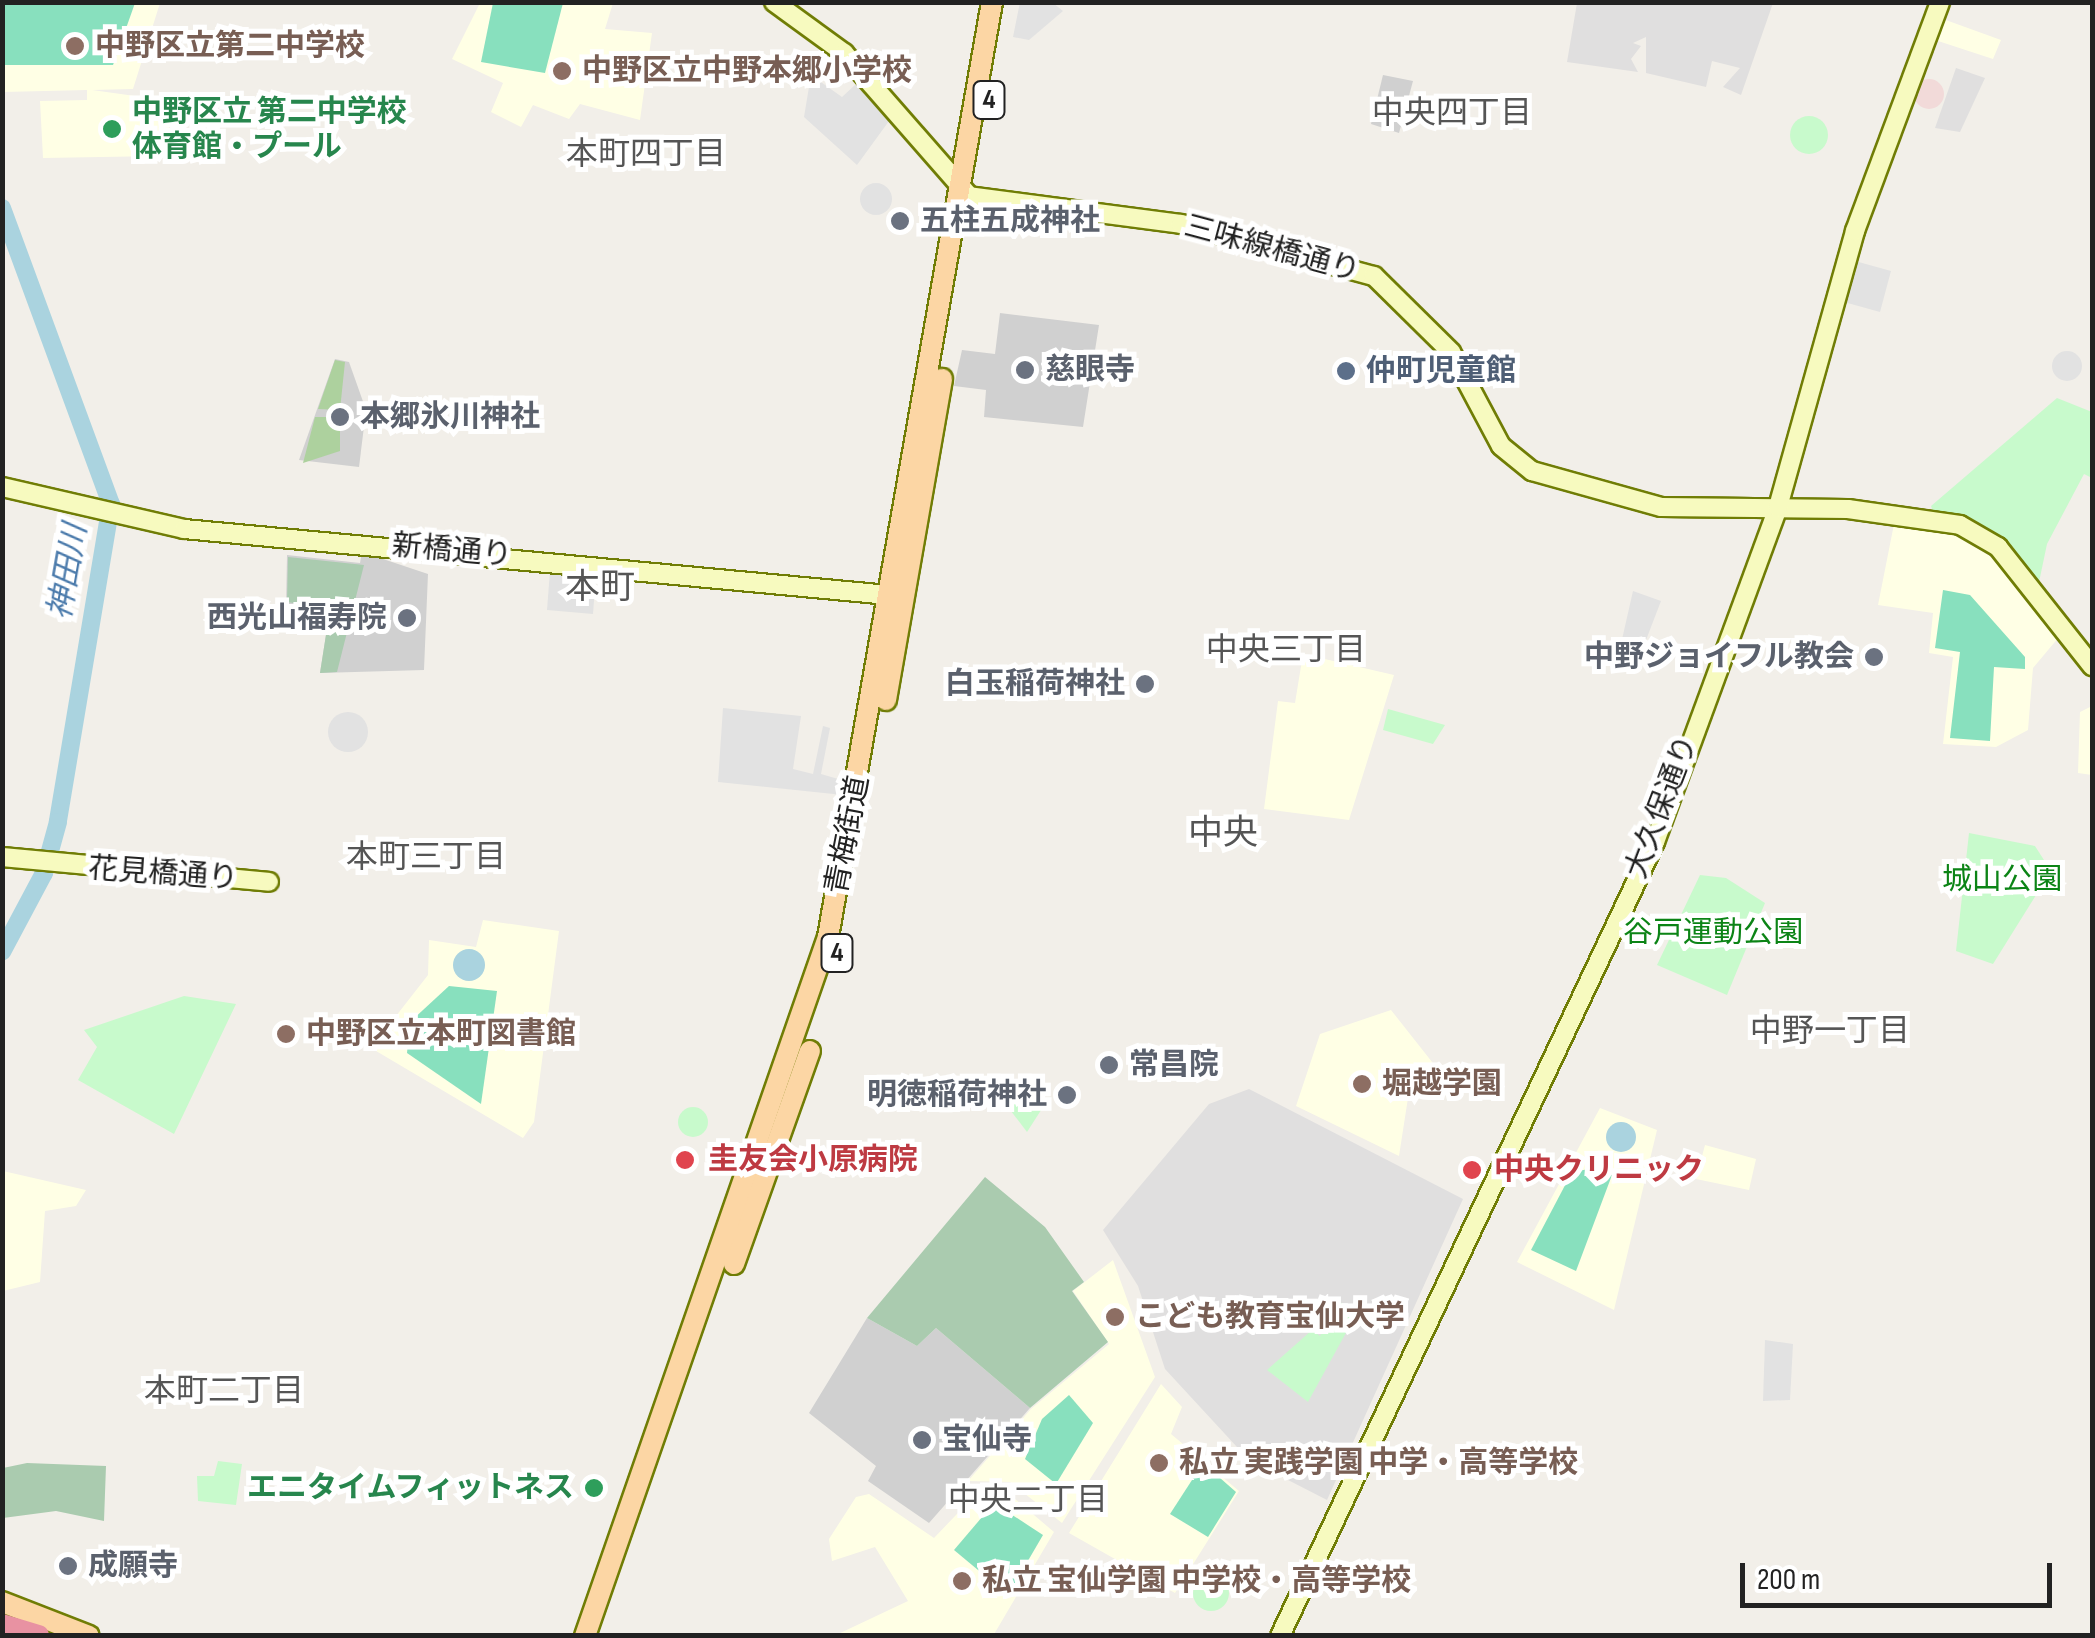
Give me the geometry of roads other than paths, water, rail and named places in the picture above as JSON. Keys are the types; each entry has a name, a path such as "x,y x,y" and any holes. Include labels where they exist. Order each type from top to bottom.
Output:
{"highway":[{"path":"2,1625 38,1636"}],"main road":[{"name":"青梅街道","path":"599,1636 811,1048 856,867 897,596 966,193 992,2"},
{"name":"青梅街道","path":"966,193 1006,2"},
{"name":"青梅街道","path":"585,1636 798,1044 846,856 897,596"},
{"path":"2,1602 89,1636"}],"street":[{"path":"774,2 844,54 966,193"},
{"name":"大久保通り","path":"1280,1636 1655,842 1778,507 1855,231 1940,2"},
{"name":"三味線橋通り","path":"966,193 1181,224 1374,276 1450,352 1501,446 1532,470 1661,507 1778,507 1972,530 2003,552 2092,666"},
{"name":"新橋通り","path":"2,486 120,516 897,596"},
{"name":"花見橋通り","path":"9,858 269,882"}],"water":[{"path":"469,949 480,954 485,965 480,976 469,981 458,976 453,965 458,954"},
{"path":"1621,1122 1631,1127 1636,1137 1631,1147 1621,1152 1611,1147 1606,1137 1611,1127"}],"waterway":[{"name":"神田川","path":"2,208 111,504 58,822 44,873 2,952"}],"place":[{"name":"中野区立第二中学校","path":"75,46"},
{"name":"中野区立中野本郷小学校","path":"562,71"},
{"name":"中野区立 第二中学校 体育館・プール","path":"112,129"},
{"name":"五柱五成神社","path":"900,221"},
{"name":"慈眼寺","path":"1025,370"},
{"name":"仲町児童館","path":"1346,371"},
{"name":"本郷氷川神社","path":"340,417"},
{"name":"西光山福寿院","path":"407,618"},
{"name":"中野ジョイフル教会","path":"1874,657"},
{"name":"白玉稲荷神社","path":"1145,684"},
{"name":"中野区立本町図書館","path":"286,1034"},
{"name":"常昌院","path":"1109,1065"},
{"name":"堀越学園","path":"1362,1084"},
{"name":"明徳稲荷神社","path":"1067,1095"},
{"name":"圭友会小原病院","path":"685,1160"},
{"name":"中央クリニック","path":"1472,1170"},
{"name":"こども教育宝仙大学","path":"1115,1317"},
{"name":"宝仙寺","path":"922,1440"},
{"name":"私立 実践学園 中学・高等学校","path":"1159,1463"},
{"name":"エニタイムフィットネス","path":"594,1488"},
{"name":"成願寺","path":"68,1566"},
{"name":"私立 宝仙学園 中学校・高等学校","path":"962,1581"}],"district":[{"name":"中央四丁目","path":"1452,114"},
{"name":"本町四丁目","path":"646,155"},
{"name":"本町","path":"600,588"},
{"name":"中央三丁目","path":"1286,651"},
{"name":"中央","path":"1223,834"},
{"name":"本町三丁目","path":"426,858"},
{"name":"中野一丁目","path":"1830,1032"},
{"name":"本町二丁目","path":"224,1392"},
{"name":"中央二丁目","path":"1028,1501"}],"park label":[{"name":"城山公園","path":"2002,880"},
{"name":"谷戸運動公園","path":"1713,933"}]}
